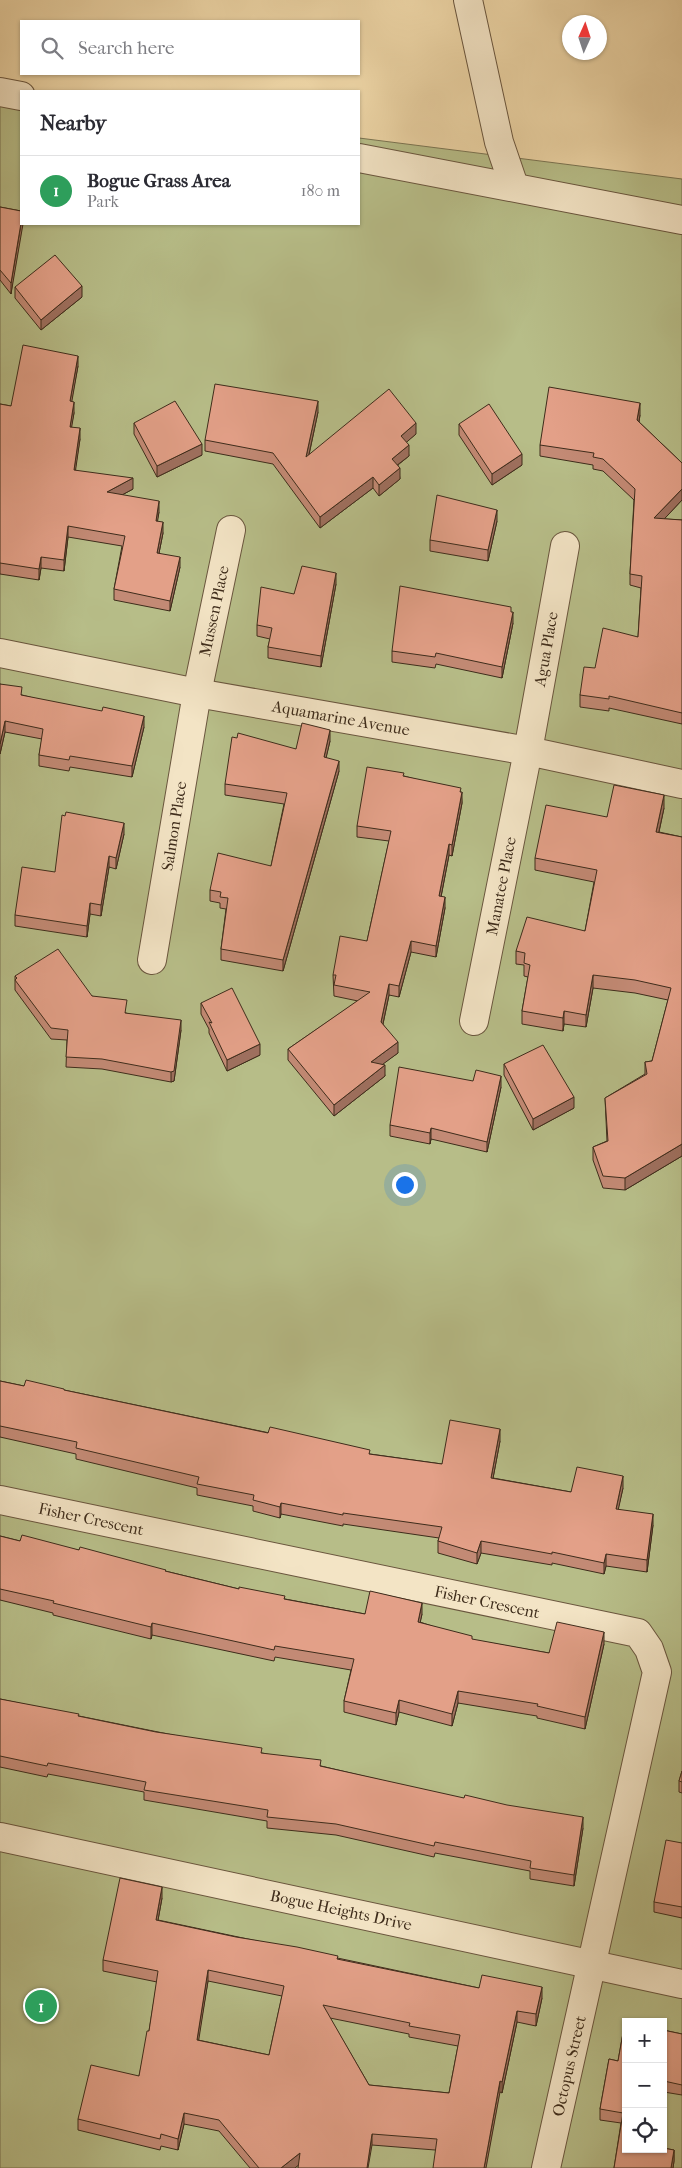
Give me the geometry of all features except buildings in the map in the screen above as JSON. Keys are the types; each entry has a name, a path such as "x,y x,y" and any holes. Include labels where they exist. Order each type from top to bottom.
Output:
{"street":[{"path":"468,0 499,142 514,186"},
{"path":"0,92 20,96"},
{"path":"360,158 514,186 682,220"},
{"name":"Mussen Place","path":"197,693 231,530"},
{"name":"Agua Place","path":"528,751 565,546"},
{"name":"Aquamarine Avenue","path":"0,653 197,693 528,751 682,784"},
{"name":"Salmon Place","path":"152,960 197,693"},
{"name":"Manatee Place","path":"474,1021 528,751"},
{"name":"Fisher Crescent","path":"0,1500 638,1633 649,1649 657,1672 592,1964"},
{"name":"Bogue Heights Drive","path":"0,1836 682,1984"},
{"name":"Octopus Street","path":"546,2168 592,1964"}],"green space":[{"path":"0,92 20,95 20,225 360,225 360,138 682,179 682,2168 0,2168"}],"place":[{"name":"Bogue Grass Area","path":"41,2006"}]}
